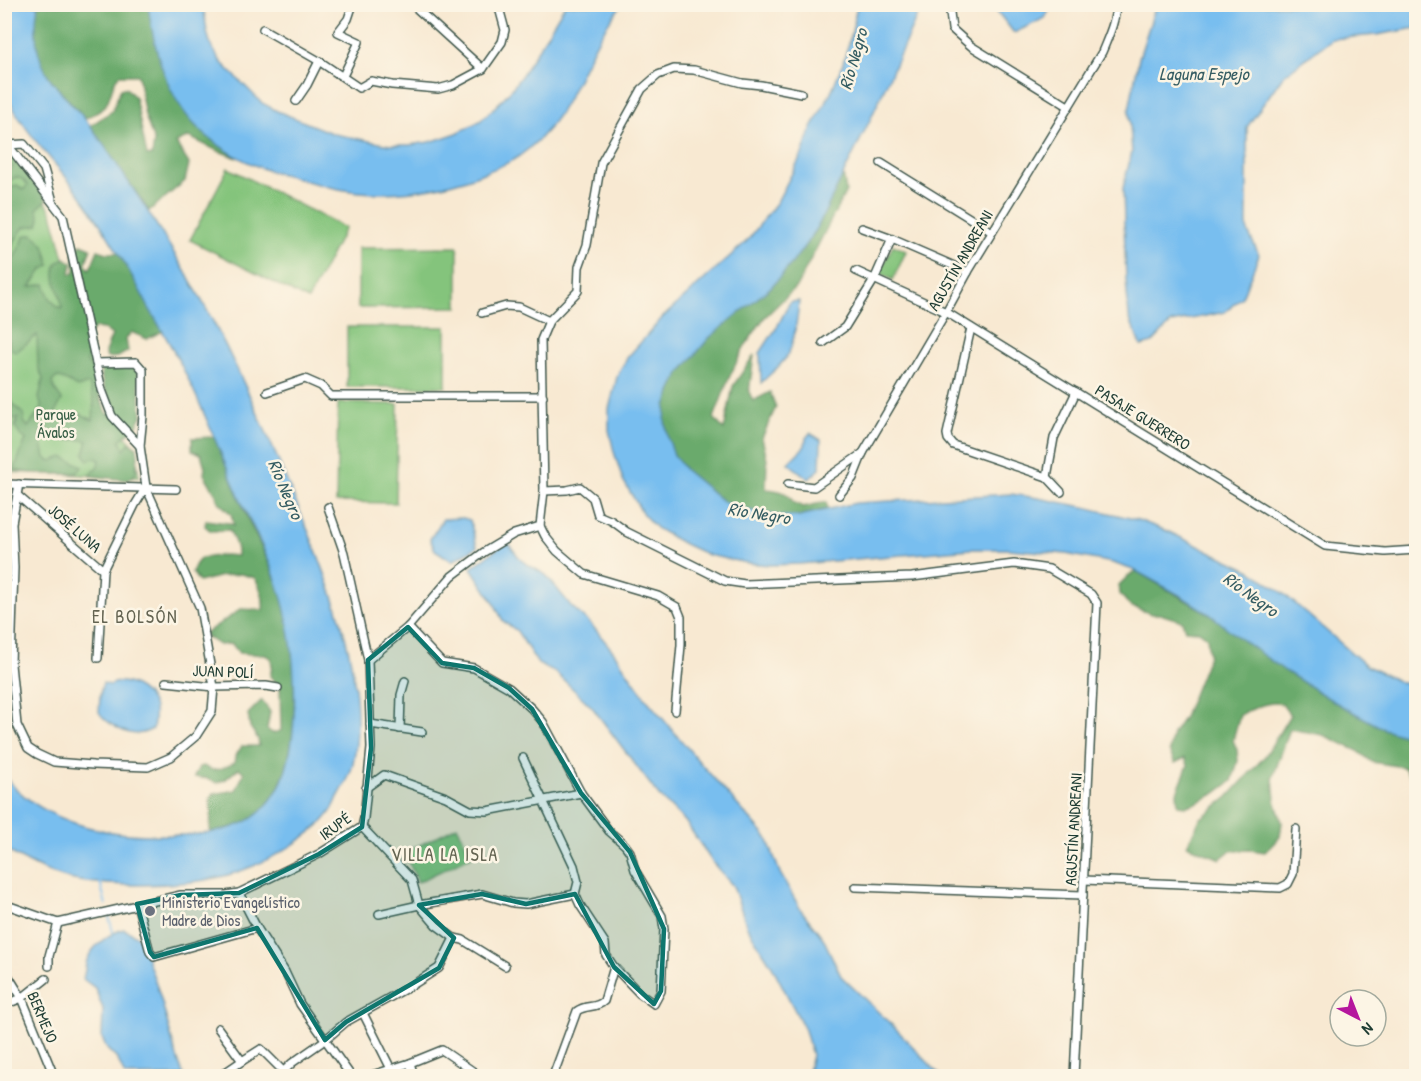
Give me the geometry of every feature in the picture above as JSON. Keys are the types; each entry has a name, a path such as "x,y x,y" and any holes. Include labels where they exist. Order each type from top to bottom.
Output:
{"street":[{"path":"343,76 359,42 338,32 348,19 353,4"},
{"path":"263,29 319,61 359,88 371,81 438,89 453,85 483,69 502,42 505,30 498,4"},
{"path":"950,4 951,29 960,38 1068,106"},
{"name":"AGUSTÍN ANDREANI","path":"788,484 814,487 863,453 968,272 1102,52 1111,29 1116,4"},
{"path":"413,6 483,69"},
{"path":"296,101 319,61"},
{"path":"675,711 681,645 681,617 677,607 658,596 584,574 557,551 540,526 544,491 541,340 549,321 578,291 579,267 587,245 601,164 642,89 658,75 674,69 694,70 741,83 801,93"},
{"path":"6,145 24,144 44,169 53,201"},
{"path":"6,145 63,216 102,390 112,416 140,446"},
{"path":"880,163 992,232"},
{"path":"862,228 968,272"},
{"path":"823,343 845,327 874,280 892,239"},
{"name":"PASAJE GUERRERO","path":"856,271 946,312 1325,546 1385,552 1416,549"},
{"path":"482,313 506,306 519,307 549,321"},
{"path":"971,328 947,434 948,439 953,445 1047,477 1061,492"},
{"path":"19,484 12,523 14,568 11,664 17,725 28,747 54,762 93,765 148,767 171,757 196,736 212,711 214,687 200,608 146,487 140,446 143,416 143,370 136,362 96,363"},
{"path":"267,392 305,379 321,386 331,396 543,396"},
{"path":"1047,477 1054,438 1076,392"},
{"path":"839,495 853,478 863,453"},
{"path":"4,484 176,489"},
{"path":"103,570 146,487"},
{"name":"AGUSTÍN ANDREANI","path":"544,491 580,487 593,498 598,515 725,581 735,583 790,584 912,577 1014,564 1049,569 1091,594 1097,603 1074,1077"},
{"name":"JOSÉ LUNA","path":"17,495 103,570 98,658"},
{"name":"IRUPÉ","path":"58,922 181,895 226,896 239,893 319,854 362,827 371,748 368,660 345,553 328,507"},
{"path":"368,660 408,627 452,576 484,552 514,534 540,526"},
{"path":"408,627 442,663 474,668 509,688 532,709 547,729 581,793 609,831 630,852 635,870 662,916 664,929 661,991 654,1004 640,994 614,967 606,955 605,943 575,894 578,882 574,866 523,758"},
{"path":"400,729 401,695 405,681"},
{"name":"JUAN POLÍ","path":"166,682 214,687 266,686 278,688"},
{"path":"370,724 422,732"},
{"path":"366,788 384,775 446,797 470,810 487,811 581,793"},
{"path":"362,827 412,880 419,904 436,925 454,938 463,940 505,966"},
{"path":"1084,880 1280,888 1288,884 1293,874 1296,829"},
{"path":"855,887 1083,895"},
{"path":"239,893 257,928 285,972 300,1004 351,1077"},
{"path":"379,915 419,904 482,894 513,903 526,904 575,894"},
{"path":"4,904 58,922 49,956 49,966"},
{"path":"137,904 150,952 154,957 257,928"},
{"path":"220,1077 261,1049 282,1075 292,1063 346,1022 439,968 454,938"},
{"path":"553,1077 578,1011 582,1007 601,1005 614,967"},
{"name":"BERMEJO","path":"4,969 22,998 54,1077"},
{"path":"4,1005 22,998 46,979"},
{"path":"363,1013 391,1069"},
{"path":"218,1028 243,1060"},
{"path":"369,1077 442,1050 477,1074"},
{"path":"410,1063 414,1077"}],"highlighted area":[{"path":"408,627 442,663 474,668 509,688 532,709 581,793 630,852 664,929 661,991 654,1004 614,967 575,894 526,904 482,894 419,905 454,938 439,968 346,1022 325,1040 257,928 154,957 150,952 137,904 181,895 239,893 319,854 362,827 371,748 368,660"}],"green space":[{"path":"38,5 148,5 150,18 201,131 237,158 189,137 176,143 189,164 185,181 149,211 90,126 112,111 121,88 126,88 135,97 147,156 152,155 154,141 145,116 138,75 119,75 105,106 99,112 85,118 55,86 43,66 36,41"},
{"name":"Parque Ávalos","path":"5,154 10,155 47,200 37,209 40,218 38,225 24,227 9,252 13,260 24,236 33,234 44,245 50,265 42,270 30,287 45,284 50,299 62,309 55,275 57,263 65,258 72,263 70,274 75,273 74,253 81,244 91,248 85,265 90,269 98,250 119,253 163,331 147,339 131,332 126,339 128,351 118,357 107,358 105,352 112,335 104,329 95,328 83,340 90,346 87,362 95,374 98,397 108,416 114,406 104,388 101,368 124,366 138,371 142,416 135,428 120,440 124,449 129,443 137,447 135,475 127,480 90,476 100,460 95,458 88,460 84,454 88,441 59,440 50,433 46,426 40,433 45,458 51,461 63,457 83,466 77,473 69,474 38,474 14,470 26,439 15,427 18,418 5,420 5,397 24,414 24,422 28,427 42,408 39,398 43,379 38,366 37,335 16,352 10,348 5,328 4,187 6,190 17,185 23,190 28,185 22,179 15,177 9,182 5,179 13,166 8,164 5,166","holes":["57,377 77,387 89,384 94,401 93,420 76,412 67,420 58,417 56,411 62,400 52,382"]},
{"name":"Parque Ávalos","path":"5,155 44,199 52,213 107,419 135,446 139,477 5,472"},
{"path":"228,168 345,228 308,300 190,240"},
{"path":"843,174 846,191 797,286 764,318 743,349 714,418 724,430 733,386 754,355 749,392 753,401 770,392 776,407 762,438 767,459 766,489 785,493 793,502 803,507 826,502 828,509 799,516 780,516 742,509 724,502 685,470 674,455 668,438 665,421 666,406 680,372 709,338 771,287 806,245 816,230"},
{"path":"893,245 906,251 893,280 880,273"},
{"path":"458,247 458,307 358,308 358,248"},
{"path":"347,327 446,327 446,387 347,387"},
{"path":"338,403 398,404 396,503 336,502"},
{"path":"214,437 282,597 291,639 294,716 287,763 281,782 272,798 249,820 230,828 210,832 210,798 214,794 236,790 244,773 239,768 217,783 205,778 194,777 199,767 204,766 211,770 222,768 234,763 242,746 259,746 258,739 250,727 248,714 262,700 270,712 267,729 272,733 281,731 280,687 270,676 271,658 265,655 239,653 232,644 219,645 204,635 240,609 263,610 262,593 255,578 241,574 199,582 192,572 201,558 237,556 236,545 230,530 211,531 205,526 206,520 234,525 231,514 218,501 204,474 205,467 201,454 192,450 192,438"},
{"path":"1136,571 1211,615 1285,671 1333,701 1384,729 1416,739 1416,782 1403,767 1372,762 1358,751 1323,735 1290,729 1273,777 1275,800 1282,822 1280,837 1265,852 1230,851 1220,859 1187,845 1200,819 1228,797 1266,755 1290,715 1282,704 1271,703 1240,715 1233,740 1238,761 1232,781 1216,793 1196,803 1187,806 1178,805 1177,792 1188,765 1185,758 1175,763 1169,751 1173,733 1184,717 1209,655 1207,637 1199,631 1185,630 1182,621 1130,606 1120,594 1119,585"},
{"path":"457,826 472,856 418,882 404,853"}],"water":[{"name":"Río Negro","path":"5,5 38,5 36,39 46,72 90,125 149,212 197,292 240,374 316,550 341,622 350,658 356,694 357,729 353,763 347,781 331,812 313,830 279,853 256,865 218,878 136,885 79,881 41,868 5,849 5,777 34,803 51,813 69,821 107,831 146,835 190,835 221,831 249,820 267,805 282,781 292,739 294,715 291,641 278,585 197,396 108,236 78,192 29,132 5,92"},
{"path":"148,5 203,5 211,46 221,62 262,103 334,134 390,145 409,145 430,142 457,133 480,121 510,91 524,72 565,5 622,5 596,44 552,124 518,157 491,170 447,185 393,193 374,193 333,188 267,170 235,155 207,137 192,122 174,96 157,51"},
{"name":"Río Negro","path":"857,5 922,5 871,118 816,230 771,287 709,338 680,373 666,406 665,421 674,455 685,470 724,502 742,509 780,516 799,516 856,503 1011,494 1084,507 1138,520 1167,531 1251,571 1283,593 1367,666 1400,682 1416,686 1416,739 1384,729 1333,701 1285,671 1211,615 1181,596 1136,571 1113,563 1066,554 1008,549 971,549 799,564 747,563 708,555 680,542 656,528 643,514 623,480 609,430 609,409 617,377 627,358 663,317 748,240 777,202 802,154 843,63"},
{"path":"992,5 1052,5 1045,18 1014,33"},
{"name":"Laguna Espejo","path":"1156,5 1416,5 1416,28 1332,39 1283,76 1247,127 1247,229 1259,255 1242,297 1225,312 1171,323 1152,343 1141,346 1129,317 1123,188 1132,152 1129,110 1139,58"},
{"path":"799,301 792,345 787,356 761,383 760,353 790,302"},
{"path":"810,433 821,440 820,469 809,479 788,463 805,446 806,438"},
{"path":"443,519 470,520 477,547 452,561 435,550 430,539"},
{"path":"507,542 522,561 546,575 571,606 590,623 613,651 647,700 767,838 780,873 801,910 823,938 841,976 941,1076 807,1076 812,1055 805,1030 772,966 747,927 733,886 713,863 685,821 659,796 592,707 556,673 538,664 517,631 503,621 471,568"},
{"path":"103,683 110,685 129,683 146,694 154,707 153,729 142,733 130,733 117,728 105,719 99,712"},
{"path":"124,929 140,938 184,1076 125,1076 118,1060 107,1049 102,1038 103,1009 95,988 83,979 87,960 98,945 113,933"}],"waterway":[{"path":"100,882 106,905"},
{"path":"109,917 113,932"}],"place":[{"name":"Ministerio Evangelístico Madre de Dios","path":"150,911"}],"district":[{"name":"EL BOLSÓN","path":"135,616"},
{"name":"VILLA LA ISLA","path":"445,854"}]}
